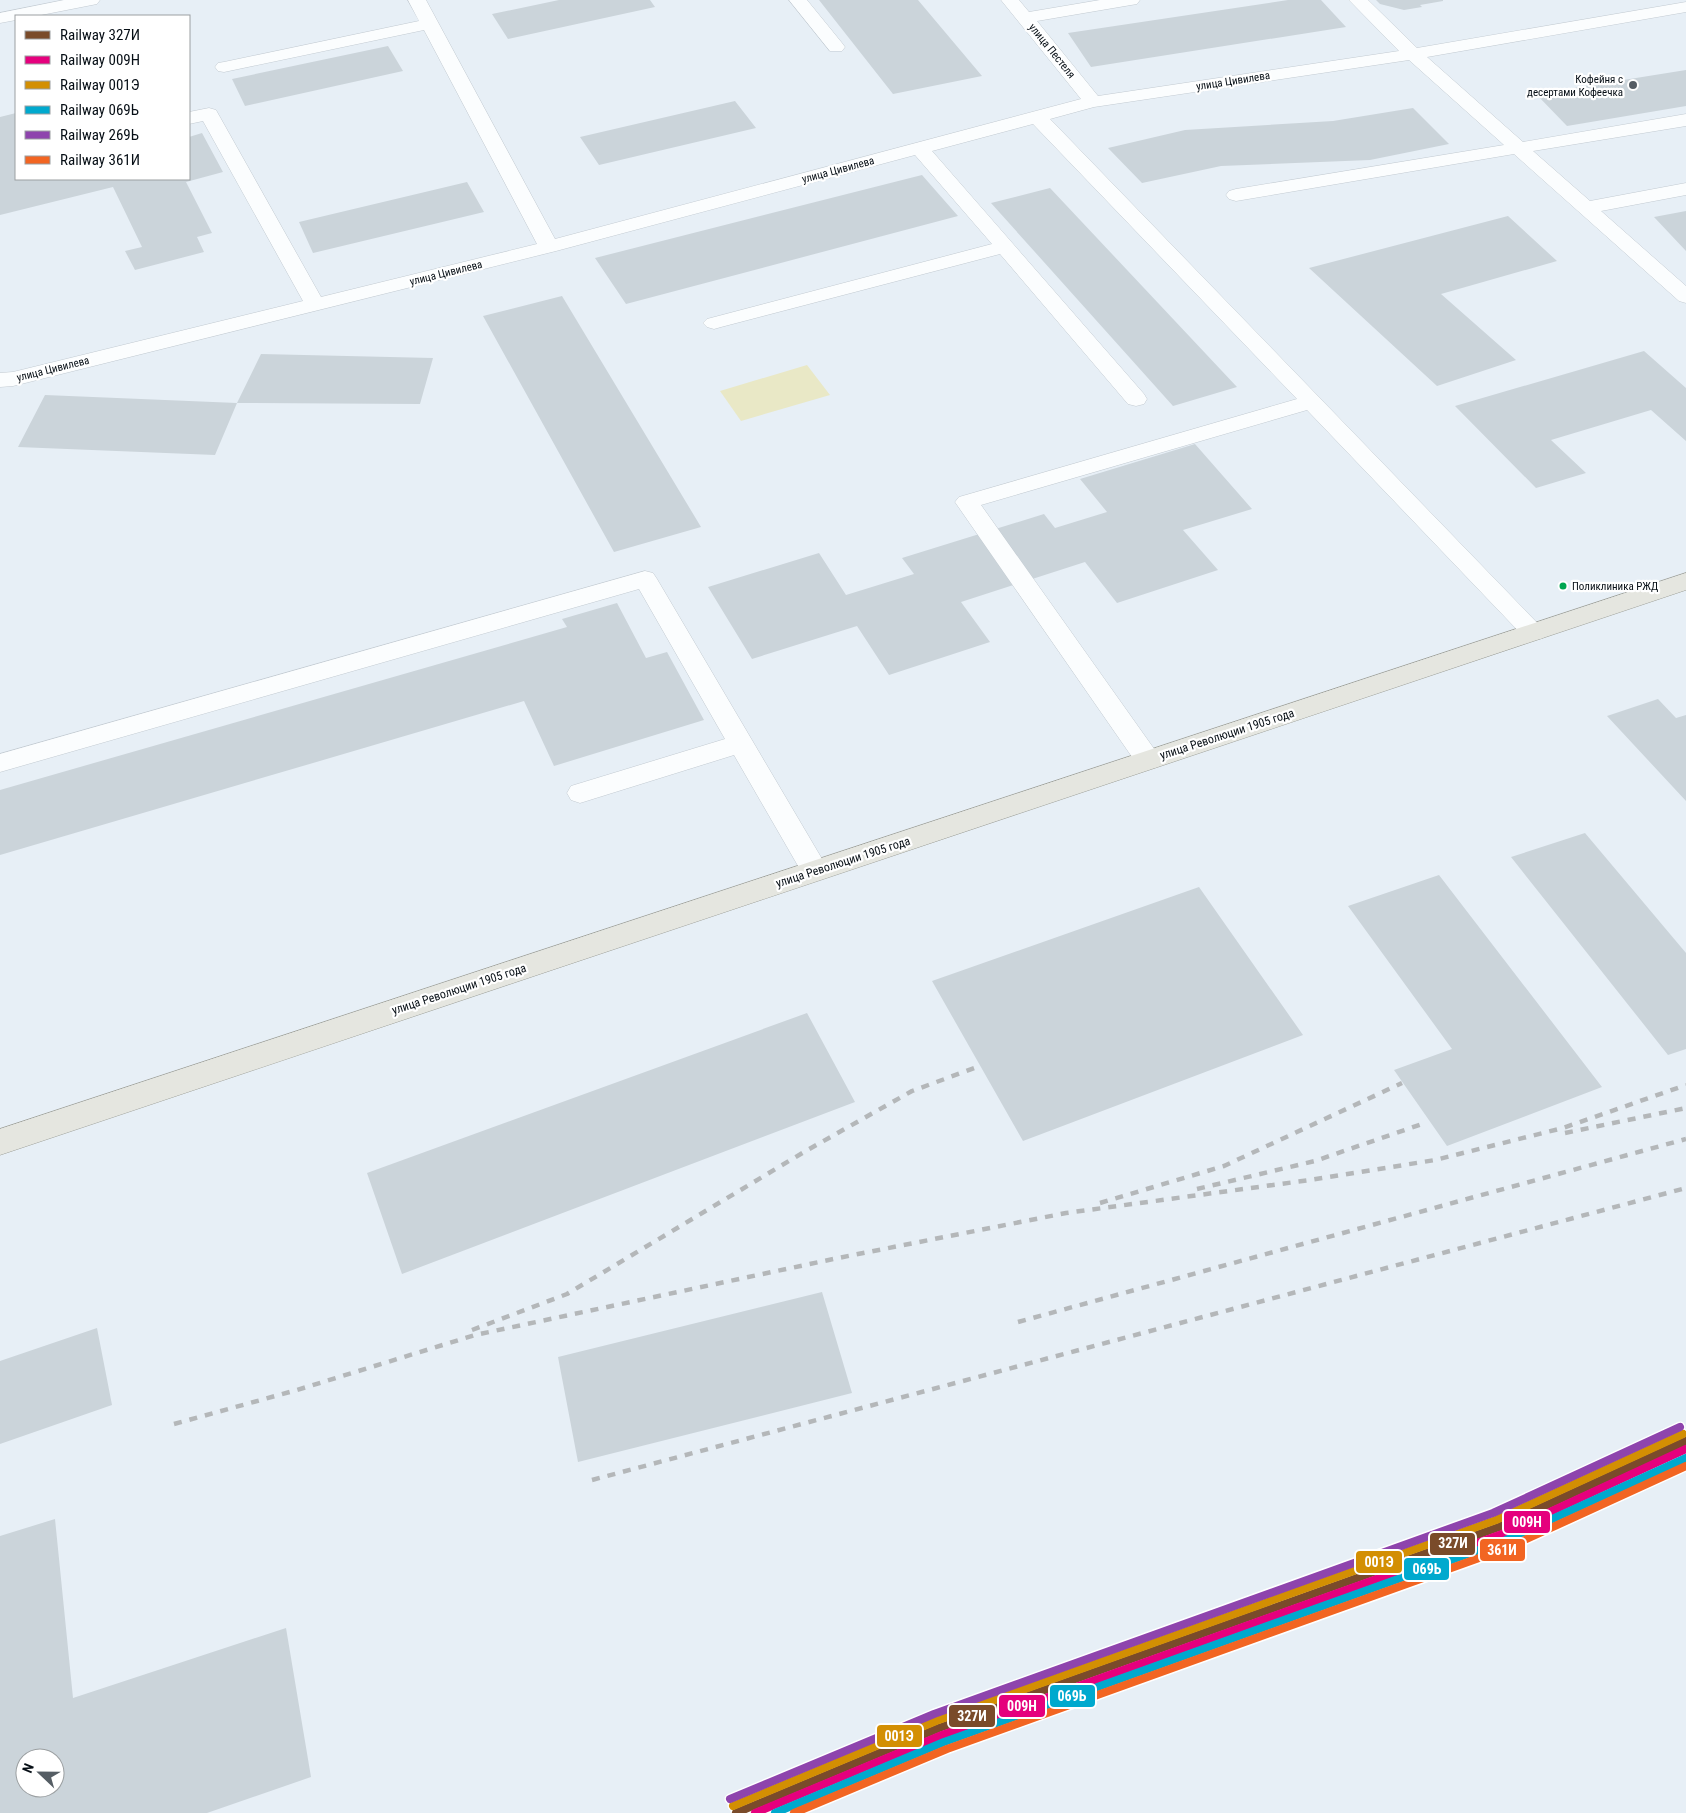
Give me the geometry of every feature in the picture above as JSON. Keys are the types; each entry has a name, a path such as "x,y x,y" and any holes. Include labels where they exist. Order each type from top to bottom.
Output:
{"main road":[{"name":"улица Революции 1905 года","path":"0,1142 1686,581"}],"street":[{"path":"15,15 91,0"},
{"path":"418,0 549,247"},
{"path":"798,0 836,47"},
{"name":"улица Пестеля","path":"1010,0 1093,102"},
{"path":"1025,18 1131,0"},
{"path":"1358,0 1412,54 1686,297"},
{"name":"улица Цивилева","path":"0,380 23,377 549,247 1093,102 1412,54 1654,6 1686,7"},
{"path":"0,18 15,15"},
{"path":"224,67 430,24"},
{"path":"190,118 209,114 315,305"},
{"path":"1037,117 1534,632"},
{"path":"1236,195 1686,120"},
{"path":"920,149 1136,399"},
{"path":"1586,208 1686,189"},
{"path":"714,323 1005,247"},
{"path":"1148,760 967,502 1312,402"},
{"path":"0,763 645,579 815,871"},
{"path":"580,793 740,744"}],"green space":[{"path":"807,365 830,395 741,421 720,391"}],"building":[{"path":"559,0 650,0 655,7 508,39 492,14"},
{"path":"819,0 918,0 982,76 893,94"},
{"path":"1288,0 1321,0 1346,27 1091,67 1068,33"},
{"path":"1376,0 1443,1 1404,10 1380,4"},
{"path":"388,46 403,71 245,106 232,79"},
{"path":"1686,70 1686,106 1567,126 1536,94"},
{"path":"735,101 756,128 599,165 580,137"},
{"path":"1413,108 1449,144 1370,160 1221,166 1142,183 1108,148 1185,130 1333,121"},
{"path":"15,113 15,180 190,180 190,137 202,133 223,172 186,182 212,233 197,237 204,252 135,270 125,251 142,247 113,187 0,215 0,117"},
{"path":"922,175 958,216 626,304 595,258"},
{"path":"467,182 484,212 313,253 299,222"},
{"path":"1050,188 1237,387 1173,406 991,203"},
{"path":"1686,211 1686,251 1654,217"},
{"path":"1508,216 1557,261 1441,294 1516,360 1437,386 1309,268"},
{"path":"562,296 701,527 614,552 483,316"},
{"path":"1644,351 1686,388 1686,441 1651,410 1551,440 1586,473 1536,488 1455,406"},
{"path":"261,354 433,358 420,404 237,403"},
{"path":"45,395 237,403 215,455 18,447"},
{"path":"1195,444 1252,509 1183,530 1218,570 1117,603 1085,562 961,602 990,642 889,675 857,626 752,659 708,587 819,553 846,595 914,574 902,558 1044,514 1055,528 1107,512 1080,479"},
{"path":"617,603 646,658 667,652 704,720 554,766 524,701 0,855 0,790 567,627 562,619"},
{"path":"1658,699 1676,718 1686,715 1686,801 1607,716"},
{"path":"1585,833 1686,953 1686,1049 1668,1055 1511,857"},
{"path":"1439,875 1602,1087 1447,1146 1394,1070 1452,1049 1348,906"},
{"path":"1199,887 1303,1035 1023,1141 932,981"},
{"path":"807,1013 855,1102 402,1274 367,1173"},
{"path":"822,1292 852,1393 578,1462 558,1357"},
{"path":"97,1328 112,1405 0,1444 0,1361"},
{"path":"55,1519 73,1698 286,1628 311,1777 207,1813 0,1813 0,1536"}],"railway":[{"path":"472,1330 567,1294 804,1152 912,1091 980,1066"},
{"path":"1100,1203 1224,1166 1402,1083"},
{"path":"174,1424 297,1390 475,1335 838,1258 1066,1213 1310,1180 1435,1160 1563,1128 1686,1085"},
{"path":"1565,1133 1686,1108"},
{"path":"1197,1189 1315,1161 1422,1124"},
{"path":"1018,1322 1686,1139"},
{"path":"592,1480 1686,1188"}],"rail line":[{"name":"269Ь","path":"730,1799 934,1714 1493,1513 1680,1427"},
{"name":"001Э","path":"733,1806 936,1721 1496,1520 1683,1434"},
{"name":"327И","path":"736,1813 939,1728 1499,1527 1686,1441"},
{"name":"009Н","path":"755,1813 942,1735 1502,1534 1686,1449"},
{"name":"069Ь","path":"775,1813 944,1742 1504,1541 1686,1458"},
{"name":"361И","path":"794,1813 947,1749 1507,1548 1686,1466"}],"place":[{"name":"Кофейня с десертами Кофеечка","path":"1633,85"},
{"name":"Поликлиника РЖД","path":"1563,586"}]}
